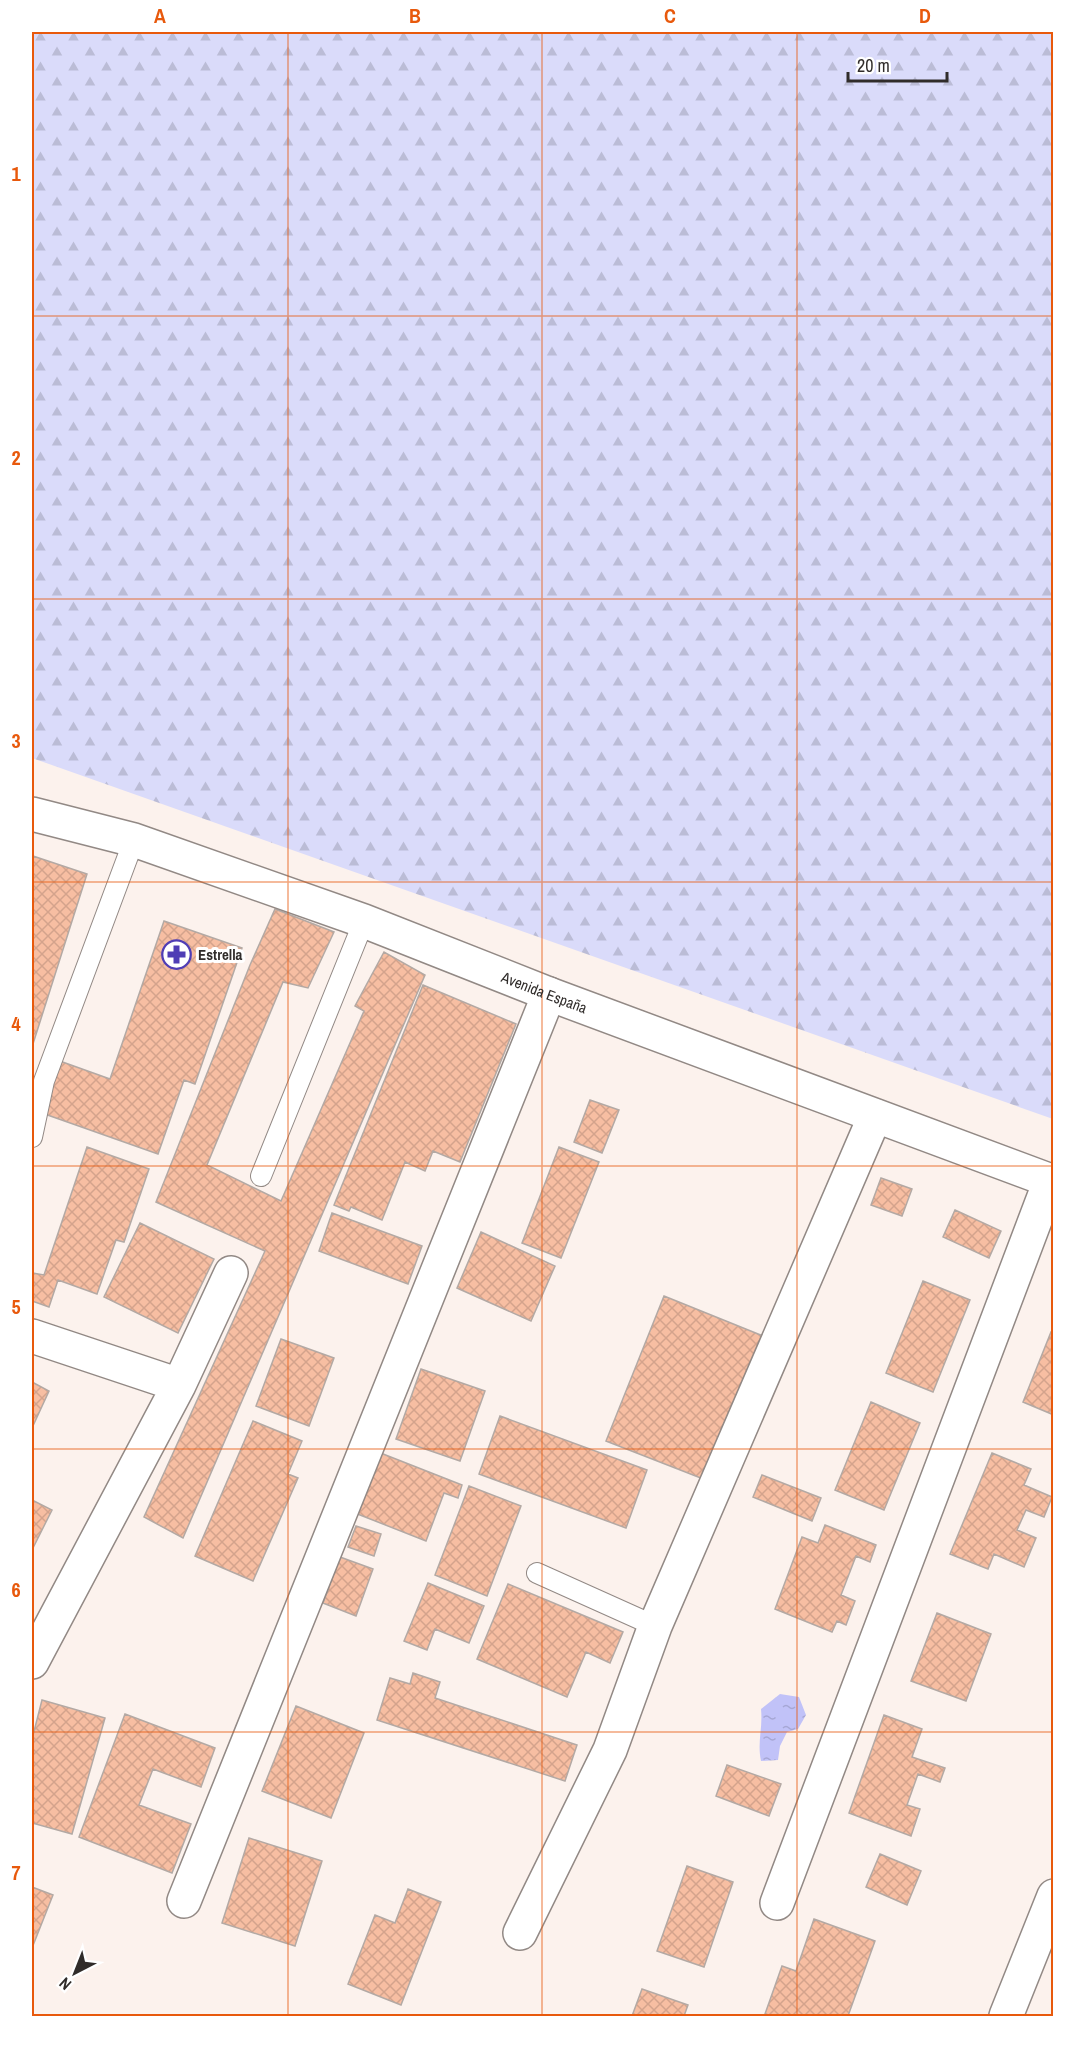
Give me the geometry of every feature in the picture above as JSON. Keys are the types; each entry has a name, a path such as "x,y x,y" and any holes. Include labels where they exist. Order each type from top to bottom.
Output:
{"street":[{"name":"Avenida España","path":"32,814 134,840 364,921 549,994 1052,1182"},
{"path":"184,1901 549,994"},
{"path":"520,1933 610,1750 655,1626 875,1116"},
{"path":"777,1903 1052,1182"},
{"path":"32,1662 179,1385 231,1273"},
{"path":"32,1336 179,1385"},
{"path":"1006,2016 1053,1896"}],"lane":[{"path":"32,1137 44,1081 134,840"},
{"path":"261,1176 364,921"},
{"path":"537,1573 655,1626"}],"green space":[{"path":"32,32 1053,32 1053,1119 32,758"}],"water":[{"path":"780,1694 799,1697 806,1715 798,1729 787,1732 780,1746 778,1760 761,1761 761,1709"}],"building":[{"path":"33,856 87,874 32,1047 32,862"},
{"path":"275,909 334,932 308,988 283,982 207,1165 281,1201 364,1011 355,1006 384,952 425,975 183,1538 144,1517 265,1251 156,1202 250,965"},
{"path":"164,921 242,948 195,1084 184,1080 158,1154 39,1112 57,1060 110,1079"},
{"path":"423,985 516,1024 460,1162 433,1151 425,1171 405,1162 382,1220 351,1207 349,1211 334,1205"},
{"path":"590,1100 619,1110 602,1153 574,1142"},
{"path":"87,1147 149,1169 124,1242 116,1240 97,1294 58,1280 49,1307 32,1301 32,1273 44,1275"},
{"path":"559,1147 599,1162 561,1258 522,1243"},
{"path":"881,1178 912,1189 902,1216 871,1205"},
{"path":"955,1210 1001,1231 989,1258 943,1237"},
{"path":"332,1213 422,1246 408,1284 319,1251"},
{"path":"140,1223 214,1259 178,1333 104,1297"},
{"path":"481,1232 555,1266 531,1321 457,1288"},
{"path":"923,1281 970,1300 933,1392 886,1373"},
{"path":"664,1296 768,1338 711,1482 606,1441"},
{"path":"1051,1332 1054,1333 1054,1415 1023,1402"},
{"path":"281,1339 334,1358 309,1426 256,1406"},
{"path":"421,1369 485,1391 460,1461 396,1439"},
{"path":"32,1382 49,1391 32,1428"},
{"path":"871,1402 920,1423 884,1510 835,1490"},
{"path":"500,1416 647,1470 626,1528 479,1474"},
{"path":"253,1421 302,1441 288,1474 298,1478 253,1581 195,1556"},
{"path":"378,1452 462,1485 458,1498 444,1493 426,1541 355,1513"},
{"path":"992,1453 1031,1469 1024,1485 1052,1497 1044,1517 1026,1510 1017,1530 1036,1538 1024,1567 994,1554 988,1569 950,1554"},
{"path":"762,1475 821,1498 812,1521 753,1497"},
{"path":"469,1486 521,1506 487,1596 435,1575"},
{"path":"32,1500 52,1510 32,1550"},
{"path":"825,1525 876,1545 870,1562 856,1556 841,1595 855,1601 846,1625 837,1621 832,1632 775,1609 802,1537 818,1543"},
{"path":"356,1526 381,1534 374,1556 348,1547"},
{"path":"340,1557 373,1569 356,1616 323,1603"},
{"path":"428,1583 484,1606 469,1643 435,1629 427,1650 404,1641"},
{"path":"508,1584 623,1632 610,1663 586,1652 567,1697 477,1659"},
{"path":"937,1613 991,1634 966,1701 911,1681"},
{"path":"413,1673 440,1682 435,1698 577,1745 565,1781 377,1720 390,1678 410,1684"},
{"path":"42,1700 105,1718 72,1834 32,1823 32,1739"},
{"path":"296,1706 364,1733 331,1818 262,1791"},
{"path":"125,1714 215,1748 201,1787 153,1769 139,1805 191,1824 172,1873 79,1837"},
{"path":"884,1715 922,1729 912,1757 945,1768 940,1782 918,1774 907,1805 920,1809 911,1836 849,1813"},
{"path":"727,1765 781,1784 769,1816 716,1796"},
{"path":"249,1838 322,1861 295,1946 222,1923"},
{"path":"880,1854 921,1871 907,1905 866,1887"},
{"path":"687,1866 733,1882 704,1967 657,1951"},
{"path":"32,1887 53,1895 32,1948"},
{"path":"408,1889 441,1902 401,2005 348,1984 375,1915 395,1923"},
{"path":"814,1919 875,1941 848,2016 773,2016 765,2014 782,1966 796,1971"},
{"path":"642,1989 688,2005 684,2016 632,2016"}],"place":[{"name":"Estrella","path":"177,954"}]}
